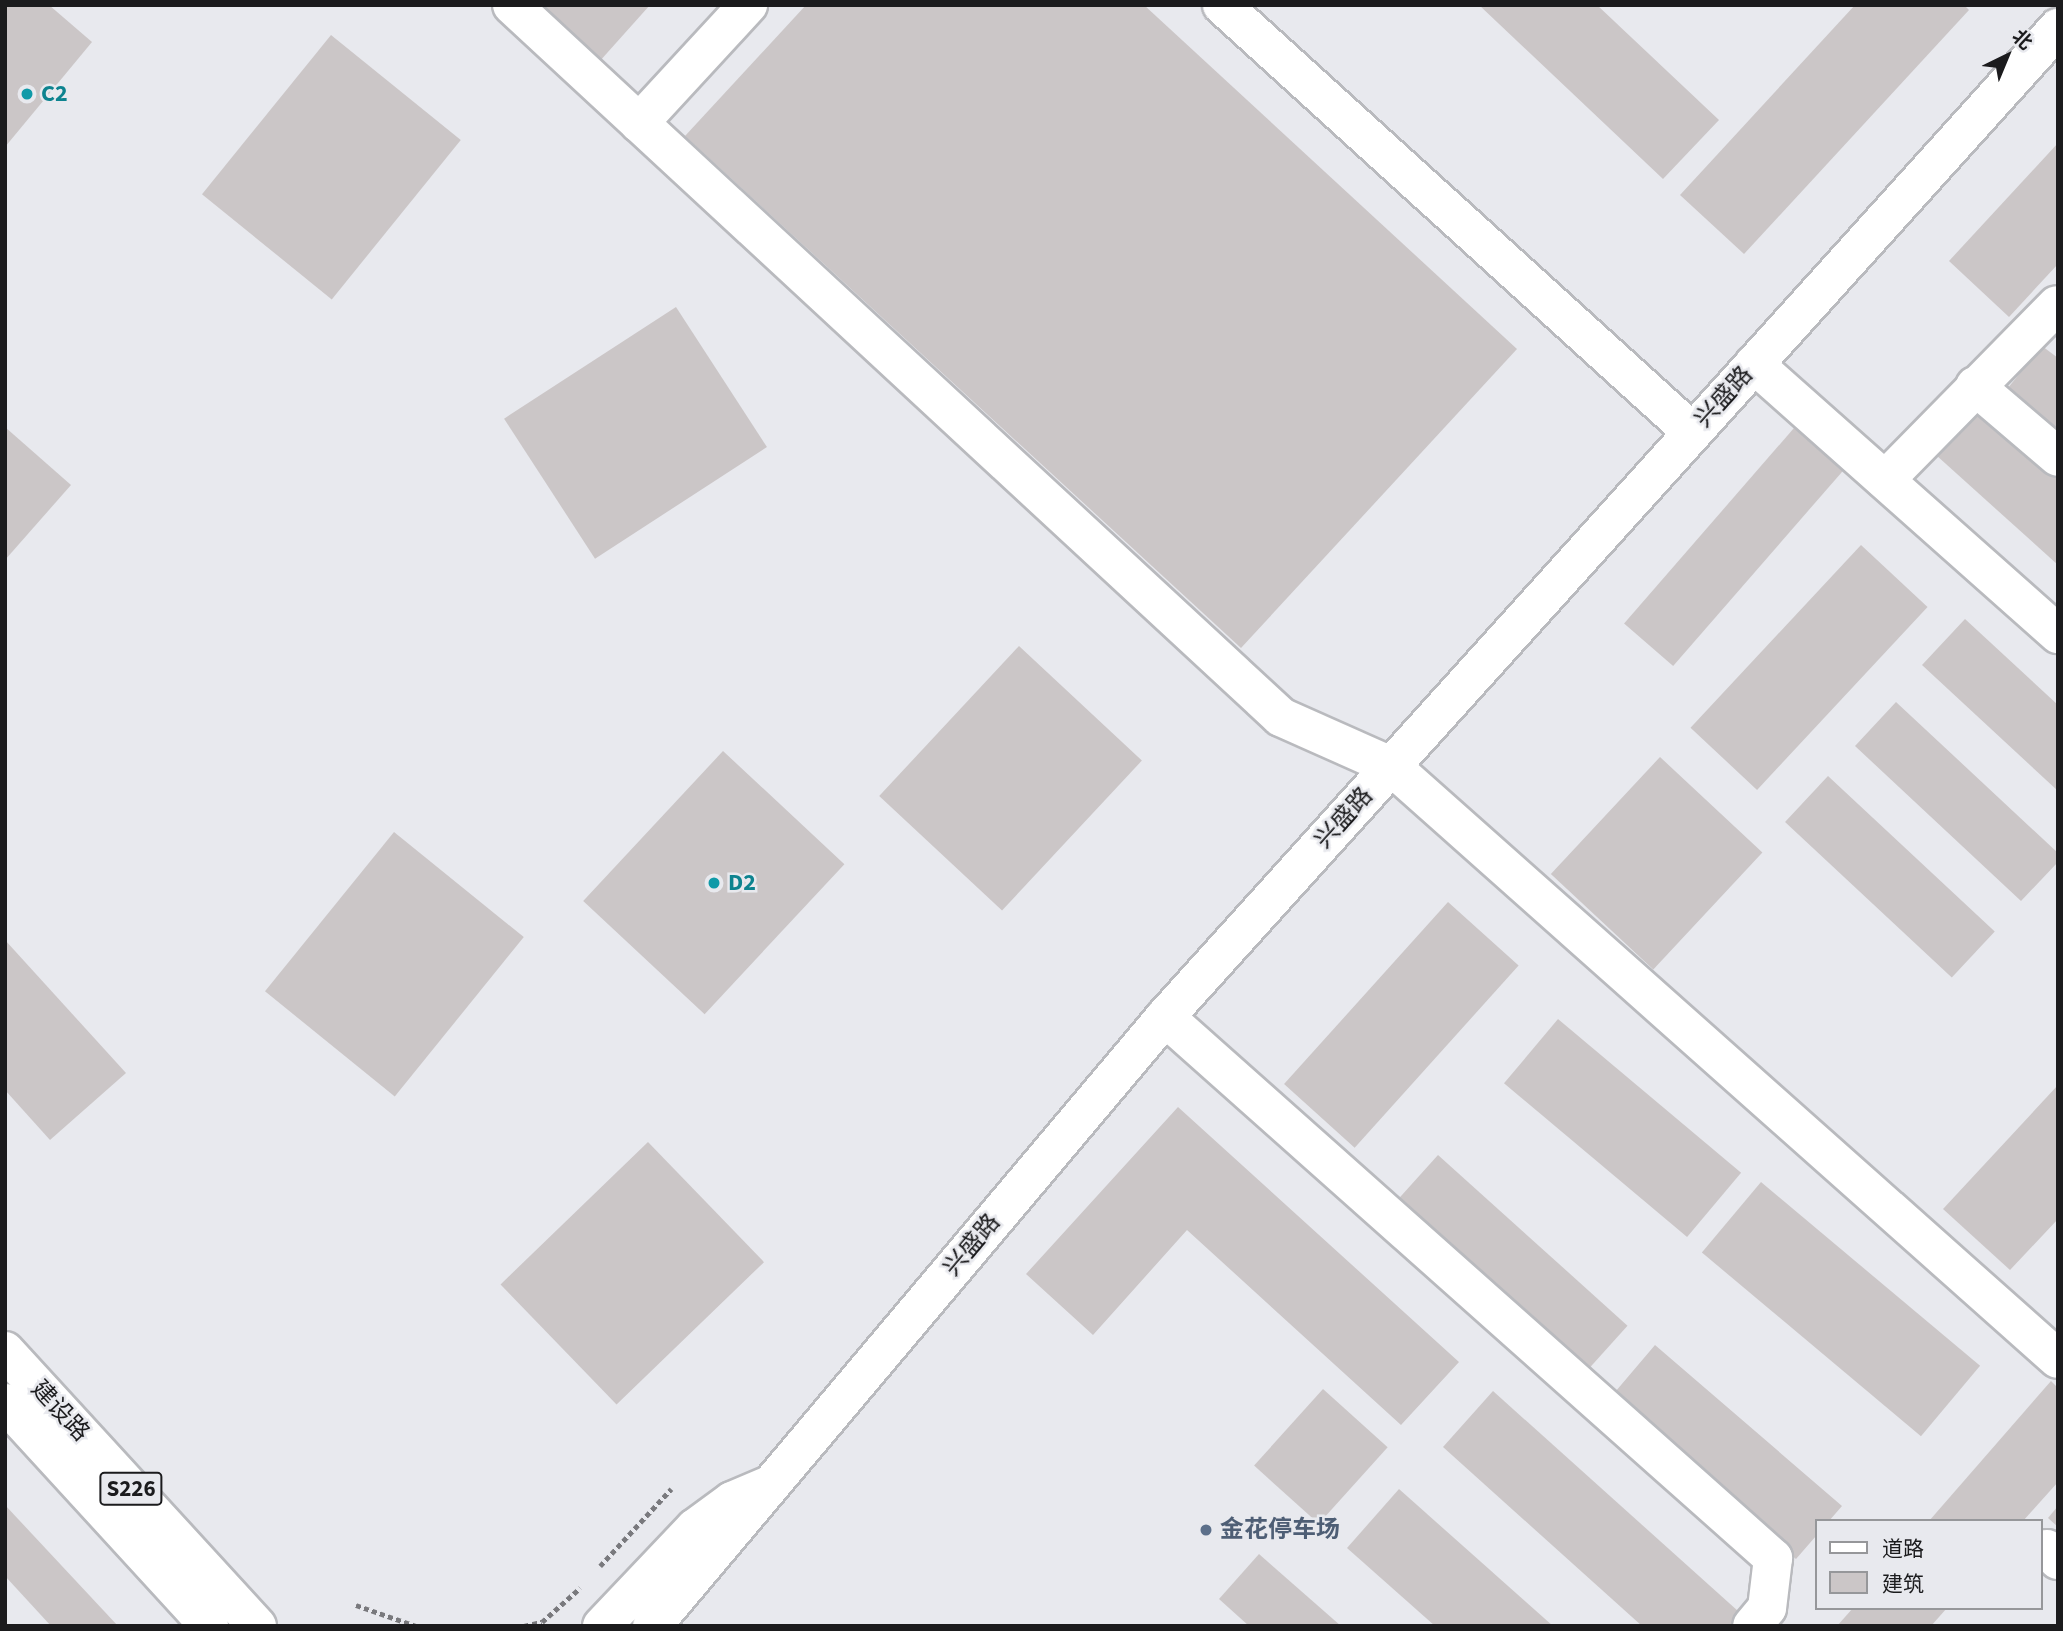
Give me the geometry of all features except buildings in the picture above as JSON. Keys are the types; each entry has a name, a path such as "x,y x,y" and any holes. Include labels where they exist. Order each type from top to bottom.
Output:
{"street":[{"path":"512,5 1281,717 1391,766 2058,1359"},
{"path":"639,123 748,5"},
{"path":"1222,5 1692,432"},
{"name":"兴盛路","path":"652,1626 1165,1017 2058,28"},
{"path":"1885,480 2057,305"},
{"path":"1754,364 2058,634"},
{"path":"1975,386 2058,457"},
{"path":"1165,1017 1773,1558 1767,1608 1752,1626"},
{"name":"建设路","path":"5,1351 257,1626"},
{"name":"建设路","path":"5,1403 209,1626"},
{"path":"602,1626 695,1528 732,1500 768,1486"}],"path":[{"path":"524,1626 542,1622 581,1586 671,1489"},
{"path":"356,1605 416,1626"}],"place":[{"name":"C2","path":"27,94"},
{"name":"D2","path":"714,883"},
{"name":"金花停车场","path":"1206,1530"}]}
